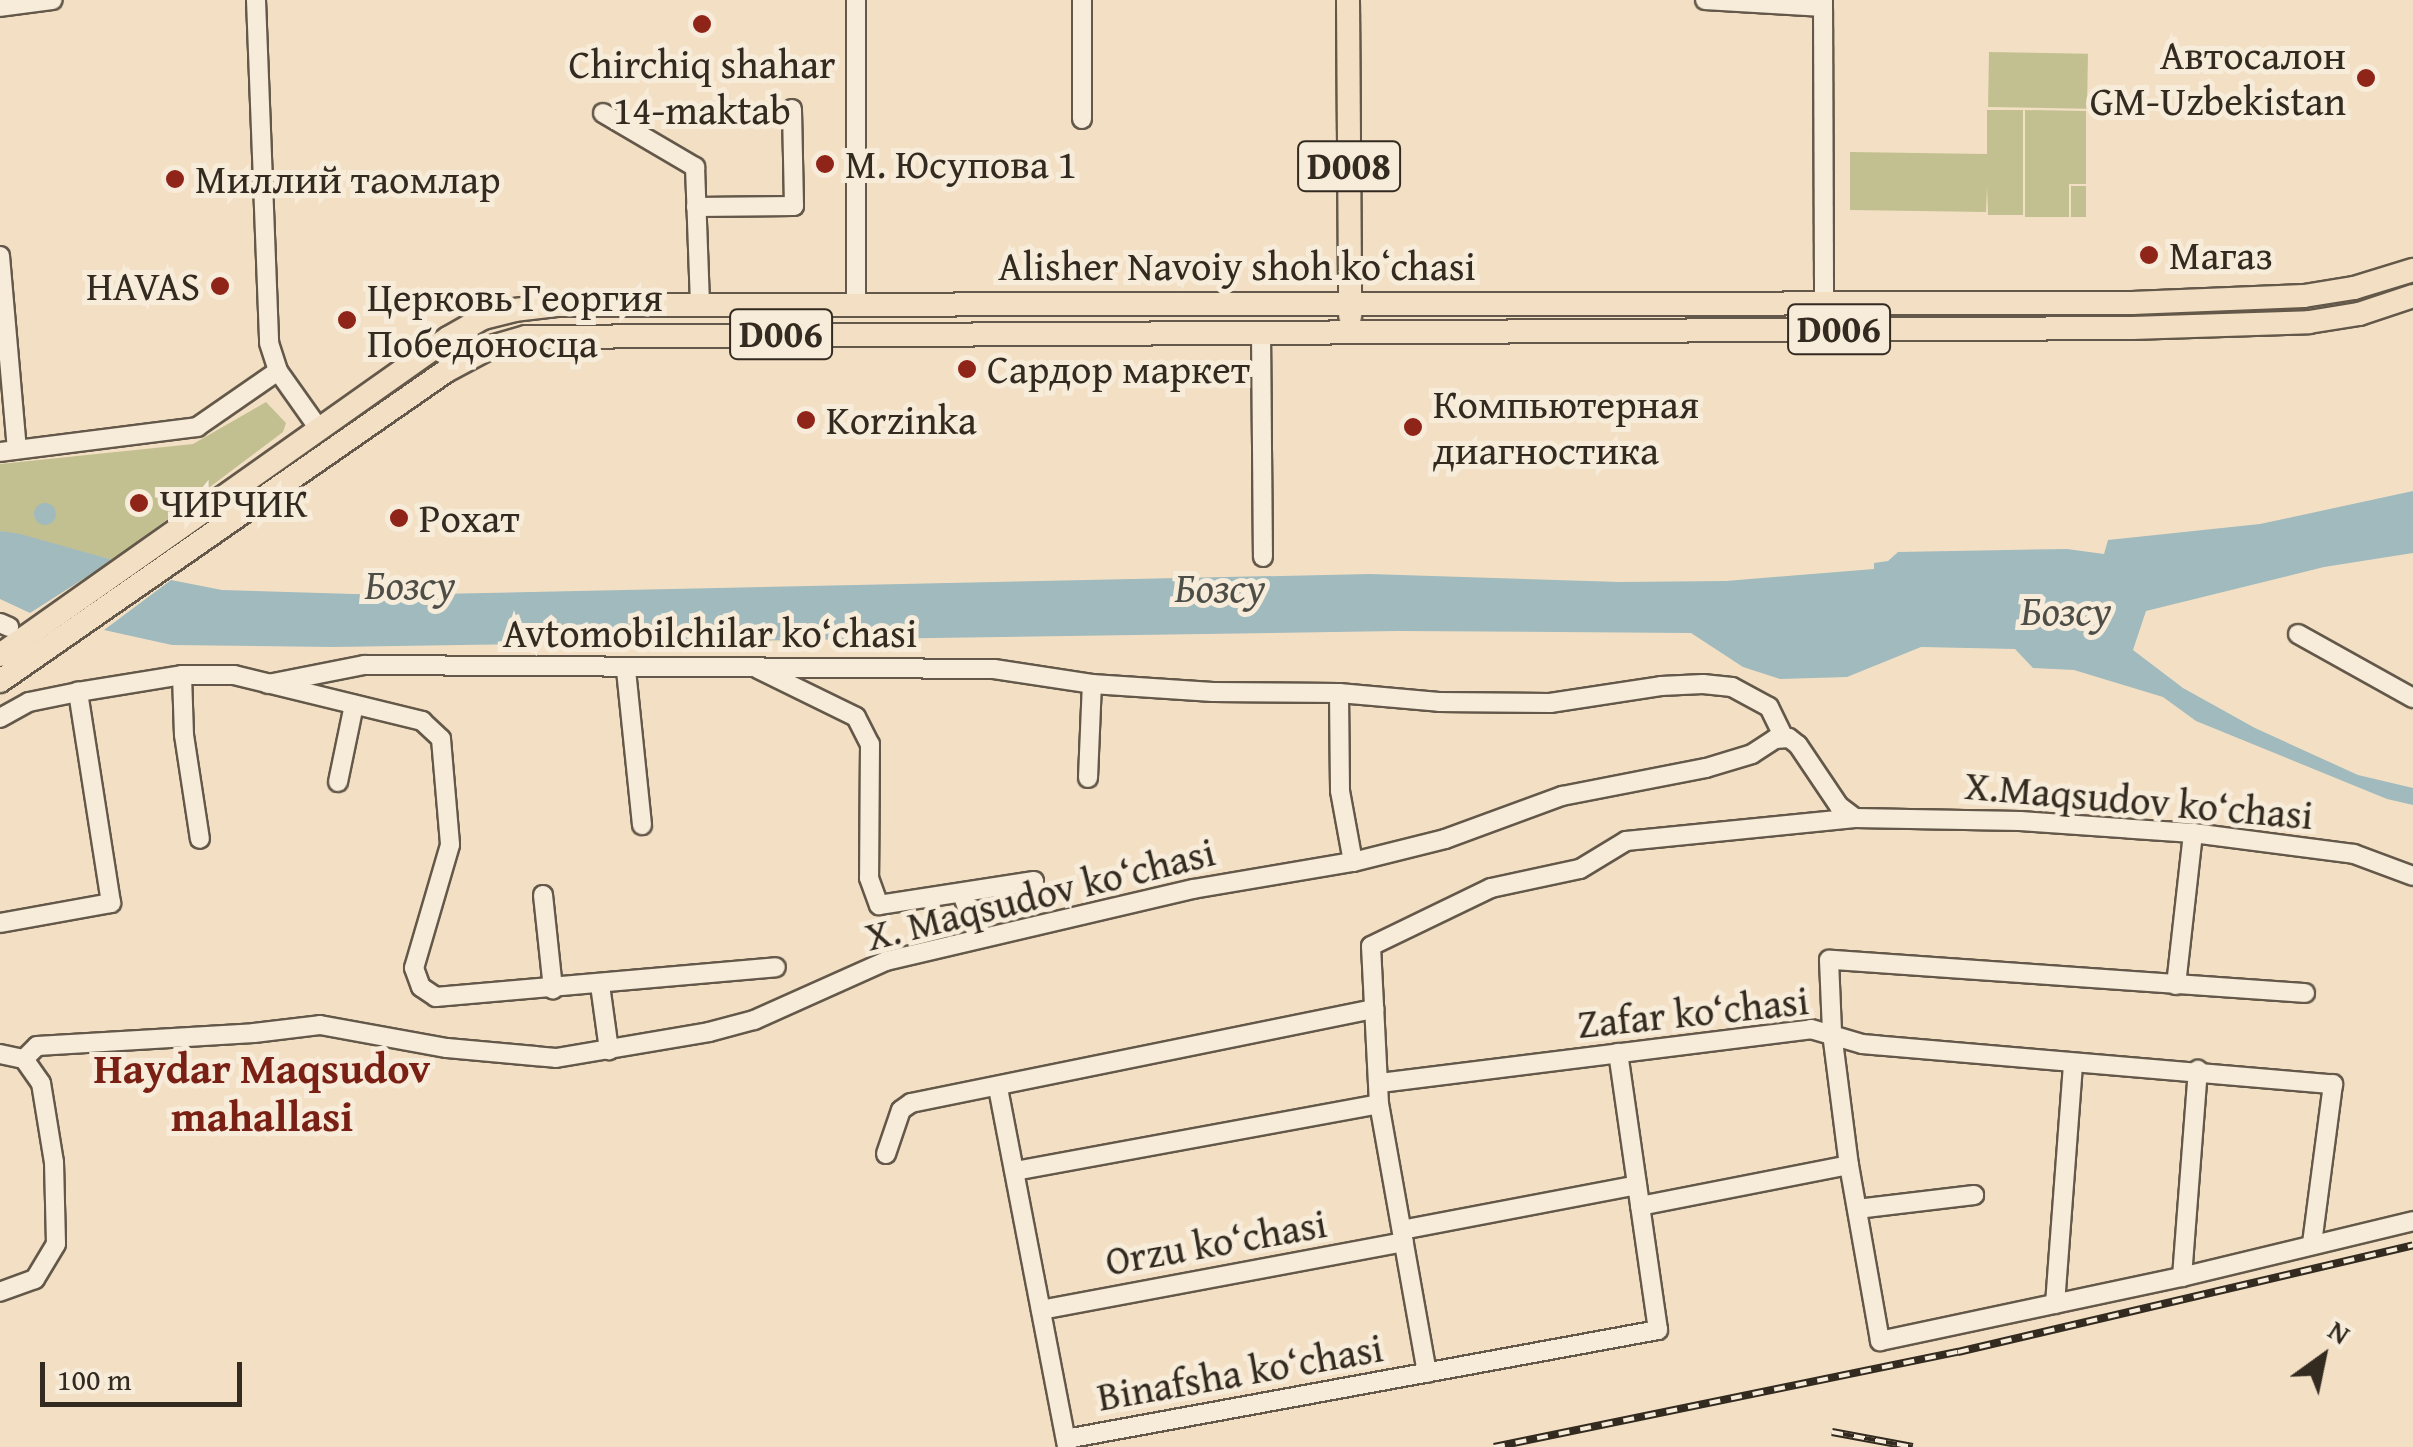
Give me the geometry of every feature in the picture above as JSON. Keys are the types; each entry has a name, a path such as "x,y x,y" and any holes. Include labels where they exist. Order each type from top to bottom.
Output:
{"main road":[{"name":"D008","path":"1348,0 1350,331"},
{"name":"Alisher Navoiy shoh koʻchasi","path":"0,654 460,330 496,314 557,305 2256,300 2329,292 2413,270"},
{"name":"Alisher Navoiy shoh koʻchasi","path":"0,681 465,360 504,343 536,336 2250,324 2335,318 2413,296"},
{"path":"319,429 334,450"}],"street":[{"path":"0,8 53,0"},
{"path":"256,0 269,342 278,371 319,429"},
{"path":"856,0 856,304"},
{"path":"1082,0 1082,119"},
{"path":"1706,0 1822,4 1824,303"},
{"path":"696,208 794,206 792,109"},
{"path":"603,113 695,167 700,305"},
{"path":"0,256 8,451 197,427 278,371"},
{"path":"1261,332 1263,557"},
{"path":"2298,634 2413,698"},
{"name":"Avtomobilchilar ko‘chasi","path":"268,684 364,664 626,670 751,666 994,670 1092,684 1213,692 1339,693 1439,702 1550,703 1661,686 1703,684 1732,687 1769,707 1784,738"},
{"path":"751,666 856,718 870,744 869,878 879,906 1034,881"},
{"path":"626,670 642,825"},
{"path":"182,675 184,735 200,839"},
{"path":"0,718 30,702 182,675 234,676 422,721 440,739 450,845 414,968 420,988 436,997 776,967"},
{"path":"1088,778 1092,684"},
{"path":"0,924 110,902 78,692"},
{"path":"1339,693 1340,791 1353,862"},
{"path":"338,782 354,704"},
{"path":"1784,738 1798,744 1839,806 1855,818"},
{"name":"X. Maqsudov ko‘chasi","path":"24,1059 38,1046 254,1033 320,1024 447,1048 556,1058 609,1050 754,1020 886,961 1192,889 1353,862 1446,839 1562,796 1706,768 1784,738"},
{"name":"X.Maqsudov ko‘chasi","path":"1375,1009 1372,946 1491,888 1580,869 1626,842 1855,818 2020,821 2193,833 2354,854 2413,876"},
{"path":"2176,985 2193,833"},
{"path":"962,894 978,938"},
{"path":"543,896 554,989"},
{"name":"Zafar ko‘chasi","path":"1380,1083 1811,1029 1832,1033 1829,960 2306,993"},
{"path":"600,985 609,1050"},
{"path":"886,1154 896,1121 911,1103 1375,1009 1379,1104 1426,1373 1658,1330 1618,1053"},
{"path":"2312,1244 2332,1084 2198,1070 2073,1065 1862,1044 1832,1033 1849,1165 1880,1341 2182,1277 2413,1221"},
{"path":"0,1054 24,1059 41,1083 54,1162 56,1244 49,1263 35,1279 0,1292"},
{"path":"2055,1304 2073,1065"},
{"path":"2182,1277 2198,1070"},
{"path":"998,1088 1067,1443"},
{"path":"1015,1171 1379,1104"},
{"path":"1640,1206 1849,1165"},
{"name":"Orzu ko‘chasi","path":"1041,1310 1637,1185"},
{"path":"1857,1208 1974,1195"},
{"name":"Binafsha ko‘chasi","path":"1067,1443 1426,1373"}],"shaded area":[{"path":"1989,52 2088,54 2087,109 1988,107"},
{"path":"1987,110 2023,110 2023,215 1988,215 1987,186 1986,212 1850,210 1850,152 1987,154"},
{"path":"2025,110 2086,111 2086,184 2069,184 2069,217 2025,217"},
{"path":"2071,186 2086,186 2086,217 2071,217"},
{"path":"266,402 286,423 283,432 113,560 0,531 0,464 193,444"}],"water":[{"name":"Бозсу","path":"2413,491 2413,553 2324,567 2146,611 2133,650 2183,688 2255,728 2358,775 2413,788 2413,805 2387,799 2196,721 2163,697 2074,670 2033,668 2015,649 1921,647 1847,677 1780,679 1743,667 1691,633 1398,631 332,647 172,645 104,630 171,580 222,590 388,595 1370,574 1620,582 1726,581 1874,569 1874,563 1888,561 1898,552 2067,549 2104,554 2108,540 2260,524"},
{"path":"45,503 53,506 53,522 45,525 37,522 34,514 37,506"},
{"path":"0,531 113,560 30,613 0,599"}],"pier":[{"path":"168,576 176,576 99,629 100,626"}],"railway":[{"path":"1494,1447 1958,1352 2413,1245"},
{"path":"1832,1432 1913,1447"}],"place":[{"name":"Chirchiq shahar 14-maktab","path":"702,24"},
{"name":"Автосалон GM-Uzbekistan","path":"2366,78"},
{"name":"М. Юсупова 1","path":"825,164"},
{"name":"Миллий таомлар","path":"175,179"},
{"name":"Магаз","path":"2149,255"},
{"name":"HAVAS","path":"220,286"},
{"name":"Церковь Георгия Победоносца","path":"347,320"},
{"name":"Сардор маркет","path":"967,369"},
{"name":"Korzinka","path":"806,420"},
{"name":"Компьютерная диагностика","path":"1413,427"},
{"name":"ЧИРЧИК","path":"139,503"},
{"name":"Рохат","path":"399,518"}],"district":[{"name":"Haydar Maqsudov mahallasi","path":"262,1092"}]}
